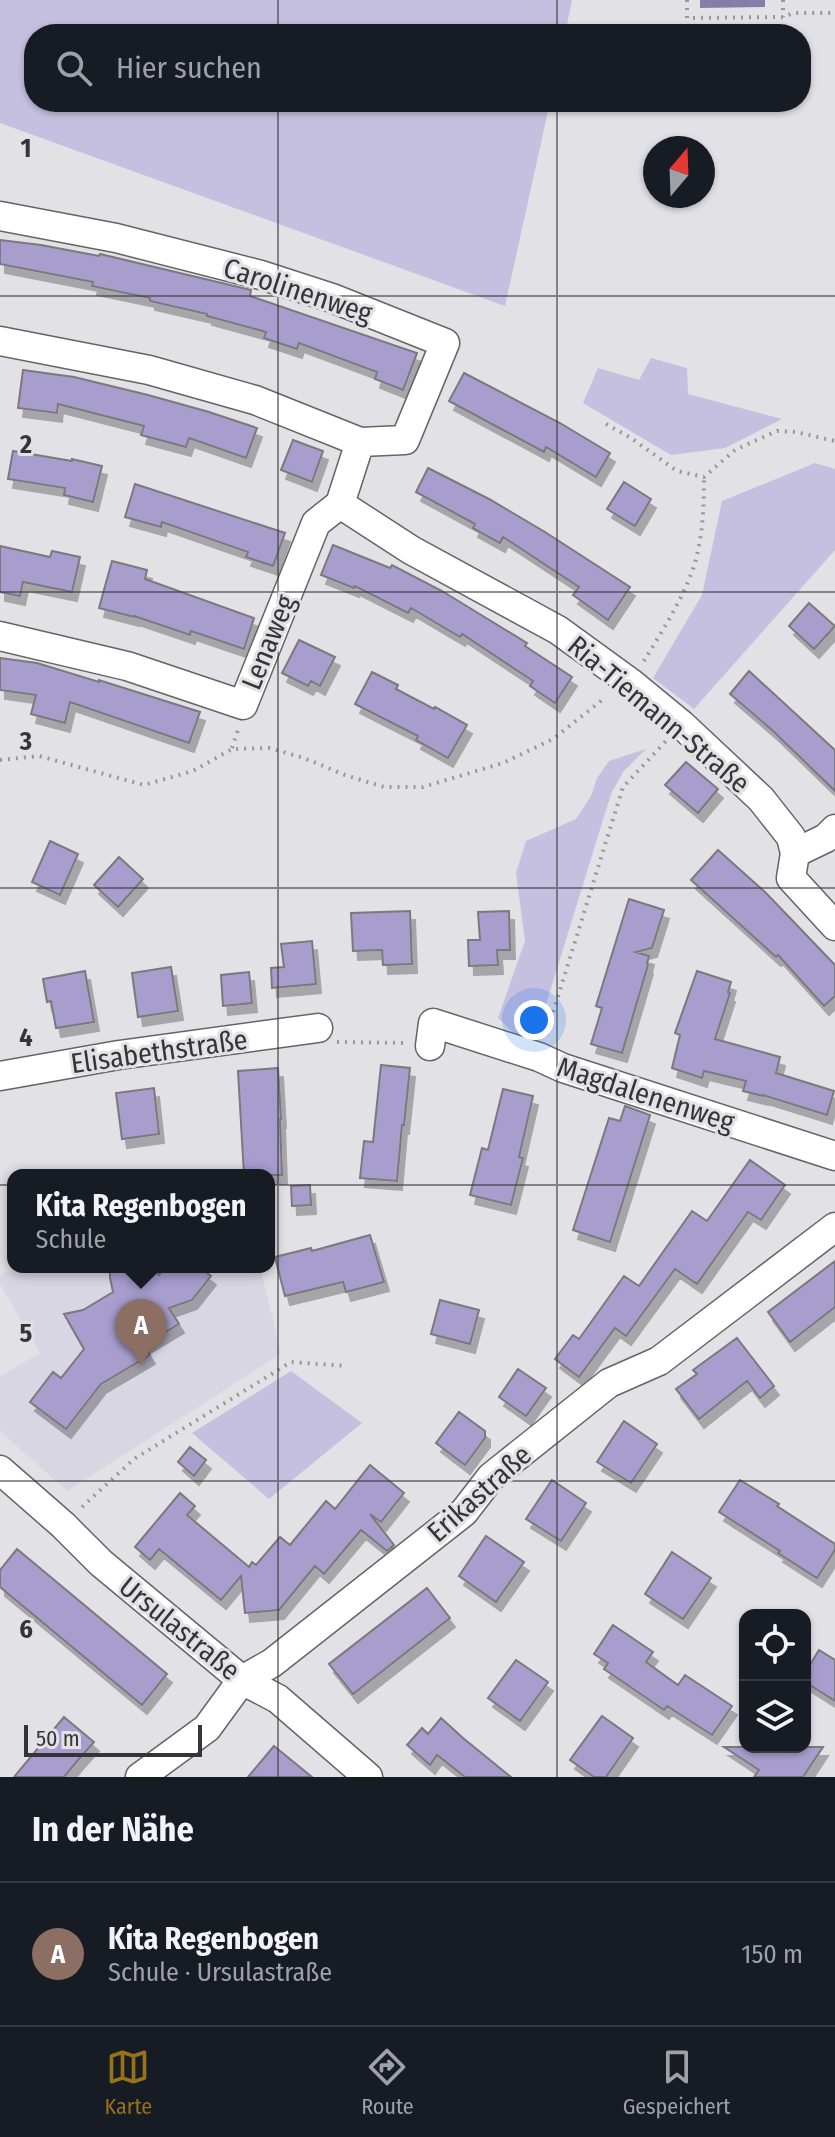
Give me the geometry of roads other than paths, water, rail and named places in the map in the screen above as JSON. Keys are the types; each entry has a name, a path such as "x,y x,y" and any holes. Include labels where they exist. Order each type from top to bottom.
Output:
{"street":[{"name":"Carolinenweg","path":"0,216 116,238 261,275 332,298 445,343 405,440 360,442"},
{"path":"0,341 149,370 255,400 360,442"},
{"name":"Lenaweg","path":"0,636 127,666 243,705 316,523 340,504 360,442"},
{"name":"Ria-Tiemann-Straße","path":"340,504 411,550 558,630 628,680 682,725 761,799 791,837 795,853 791,878 835,926"},
{"path":"795,853 826,838 835,829"},
{"name":"Magdalenenweg","path":"430,1046 433,1023 835,1156"},
{"name":"Elisabethstraße","path":"0,1076 119,1055 318,1028"},
{"name":"Erikastraße","path":"140,1777 207,1728 242,1680 272,1663 464,1512 491,1477 609,1383 659,1361 835,1227"},
{"name":"Ursulastraße","path":"0,1470 101,1563 242,1680 278,1699 368,1777"}],"place":[{"name":"Kita Regenbogen","path":"141,1365"}]}
